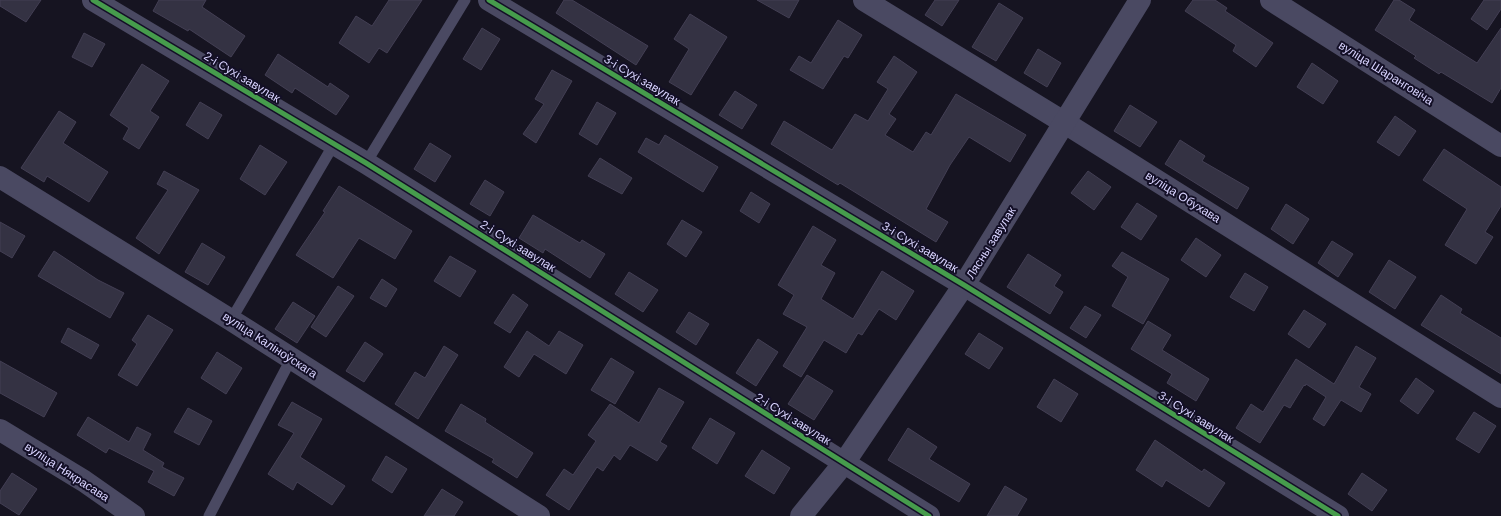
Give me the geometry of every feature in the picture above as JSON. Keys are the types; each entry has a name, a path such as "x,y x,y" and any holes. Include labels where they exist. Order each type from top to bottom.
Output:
{"street":[{"name":"2-і Сухі завулак","path":"93,0 366,162 929,516"},
{"name":"3-і Сухі завулак","path":"489,0 964,285 1338,516"},
{"name":"вуліца Обухава","path":"864,0 1065,123 1501,397"},
{"name":"Лясны завулак","path":"801,516 844,463 964,285 1140,0"},
{"name":"вуліца Шаранговіча","path":"1271,0 1501,146"},
{"name":"вуліца Каліноўскага","path":"0,177 231,320 539,516"},
{"name":"вуліца Някрасава","path":"0,430 84,481 134,516"}],"lane":[{"path":"366,162 465,0"},
{"path":"231,320 334,144"},
{"path":"209,516 291,359"}],"building":[{"path":"0,0 41,0 26,22 0,6"},
{"path":"159,0 206,0 202,7 245,36 231,57 189,29 188,31 153,11"},
{"path":"389,0 422,0 387,53 379,48 369,63 339,43 356,16 372,26"},
{"path":"564,0 572,0 648,46 636,65 556,13"},
{"path":"757,0 799,0 789,18"},
{"path":"935,0 959,0 942,26 925,15"},
{"path":"1193,0 1215,0 1227,8 1225,11 1273,43 1256,67 1233,51 1236,45 1185,11"},
{"path":"1394,0 1399,0 1415,10 1409,20 1477,63 1501,28 1501,88 1492,103 1441,72 1439,74 1414,58 1416,56 1375,30"},
{"path":"1484,0 1501,0 1501,9 1487,30 1471,19"},
{"path":"999,3 1023,18 996,61 972,47"},
{"path":"690,14 727,37 691,95 669,82 689,49 674,39"},
{"path":"838,20 862,35 848,58 844,56 823,89 790,70 799,56 811,63"},
{"path":"482,28 500,39 481,70 463,59"},
{"path":"84,33 105,44 92,67 72,57"},
{"path":"1038,49 1061,63 1047,87 1024,73"},
{"path":"278,54 328,87 330,83 349,96 336,115 295,88 292,93 265,75"},
{"path":"894,56 917,72 889,114 896,119 885,135 913,152 926,132 931,135 956,94 1026,135 1010,162 969,137 950,165 926,209 948,222 936,242 840,183 838,185 771,144 784,121 832,150 855,114 868,121 888,89 877,82"},
{"path":"1312,63 1338,81 1323,104 1297,87"},
{"path":"142,64 169,81 150,111 159,117 139,149 123,139 129,128 110,115"},
{"path":"552,70 572,81 536,143 523,134 544,104 535,99"},
{"path":"735,91 757,105 742,129 719,115"},
{"path":"200,102 222,115 208,139 186,125"},
{"path":"597,102 616,113 597,145 579,134"},
{"path":"1130,105 1157,122 1140,147 1114,131"},
{"path":"59,111 76,122 63,143 108,172 89,202 47,176 44,182 21,168"},
{"path":"1395,116 1416,131 1399,156 1377,142"},
{"path":"665,135 718,167 703,192 638,152 646,138 659,145"},
{"path":"1180,140 1205,156 1202,161 1249,188 1237,209 1165,164"},
{"path":"430,143 451,156 435,182 414,169"},
{"path":"260,145 287,162 265,195 240,179"},
{"path":"1444,149 1501,187 1501,206 1485,232 1493,237 1476,264 1445,245 1467,209 1423,180"},
{"path":"600,158 632,178 622,194 588,176"},
{"path":"164,171 199,190 159,254 136,238 168,190 157,184"},
{"path":"1088,171 1111,187 1094,210 1071,193"},
{"path":"485,180 504,192 490,216 470,204"},
{"path":"339,186 412,231 395,259 359,238 333,278 296,255 325,212 323,211"},
{"path":"751,192 770,204 759,223 740,211"},
{"path":"1137,203 1157,216 1141,240 1121,227"},
{"path":"1286,204 1309,219 1293,244 1271,229"},
{"path":"533,215 580,243 582,240 605,254 590,278 545,249 543,253 519,238"},
{"path":"682,220 702,232 686,257 667,244"},
{"path":"0,222 25,236 12,258 0,251"},
{"path":"813,226 836,240 821,265 835,273 821,299 853,319 882,271 914,291 896,320 879,309 862,335 858,333 846,353 824,340 801,377 783,366 807,327 783,314 794,295 778,285"},
{"path":"1196,238 1221,255 1206,277 1181,260"},
{"path":"1332,241 1353,254 1338,277 1318,263"},
{"path":"202,243 225,257 208,285 185,272"},
{"path":"54,251 98,280 124,293 110,318 38,276"},
{"path":"1122,252 1169,279 1143,324 1112,306 1128,277 1112,266"},
{"path":"1028,254 1061,275 1054,286 1063,292 1050,314 1007,287"},
{"path":"450,256 476,271 460,297 434,281"},
{"path":"1389,260 1416,277 1395,309 1369,292"},
{"path":"629,272 658,290 643,312 615,294"},
{"path":"1245,273 1268,287 1254,311 1230,297"},
{"path":"382,279 397,289 386,307 370,298"},
{"path":"338,286 354,296 326,337 311,327"},
{"path":"513,294 528,305 510,333 494,323"},
{"path":"1441,295 1462,309 1460,313 1501,338 1501,374 1421,325"},
{"path":"293,302 315,316 297,343 275,329"},
{"path":"1085,306 1101,315 1086,338 1070,328"},
{"path":"1304,310 1326,324 1309,348 1288,334"},
{"path":"689,312 709,324 696,345 676,332"},
{"path":"148,315 173,330 137,386 118,375 137,344 132,340"},
{"path":"1148,321 1171,335 1162,350 1209,379 1196,401 1167,383 1172,374 1131,349"},
{"path":"68,328 99,345 91,359 61,342"},
{"path":"527,331 549,346 559,331 583,345 566,374 534,354 519,377 504,367"},
{"path":"979,333 1003,348 989,369 965,354"},
{"path":"758,339 778,352 756,386 736,373"},
{"path":"365,342 383,354 364,382 346,371"},
{"path":"444,346 458,355 418,419 395,404 415,372 425,378"},
{"path":"1356,346 1376,358 1359,387 1371,394 1361,412 1341,400 1324,426 1313,419 1326,397 1306,384 1290,408 1284,405 1260,443 1236,428 1251,404 1263,412 1296,359 1334,384"},
{"path":"217,352 242,368 226,394 201,378"},
{"path":"611,358 634,372 615,404 591,390"},
{"path":"0,361 57,393 44,417 0,393"},
{"path":"807,375 833,391 814,420 788,404"},
{"path":"1416,378 1434,391 1418,414 1400,401"},
{"path":"1054,379 1078,394 1061,422 1037,407"},
{"path":"659,388 684,402 660,442 667,446 657,461 630,445 620,460 614,455 603,471 597,467 569,510 546,495 564,469 573,475 596,441 588,435 610,404 639,423"},
{"path":"292,402 322,419 300,457 345,486 332,505 297,482 293,490 268,474 294,433 278,425"},
{"path":"461,404 486,419 485,422 533,453 517,478 492,462 494,459 445,431"},
{"path":"188,408 212,421 199,445 174,432"},
{"path":"1474,412 1496,426 1479,453 1456,439"},
{"path":"88,417 129,442 137,427 151,434 143,450 164,463 162,467 184,478 174,496 148,482 154,471 109,448 106,453 77,435"},
{"path":"710,418 735,433 717,464 692,448"},
{"path":"908,428 937,447 929,459 970,484 959,502 888,460"},
{"path":"1155,440 1202,472 1204,469 1225,483 1209,507 1166,480 1162,487 1136,470"},
{"path":"762,450 790,468 774,494 745,476"},
{"path":"386,456 407,469 392,493 372,480"},
{"path":"12,473 37,489 19,515 0,503 0,491"},
{"path":"1362,473 1387,490 1372,511 1348,494"},
{"path":"1005,486 1027,499 1017,516 987,516"},
{"path":"442,489 463,502 454,516 424,516"}],"cycle path":[{"path":"93,0 366,163 929,516"},
{"path":"489,0 964,285 1338,516"}]}
